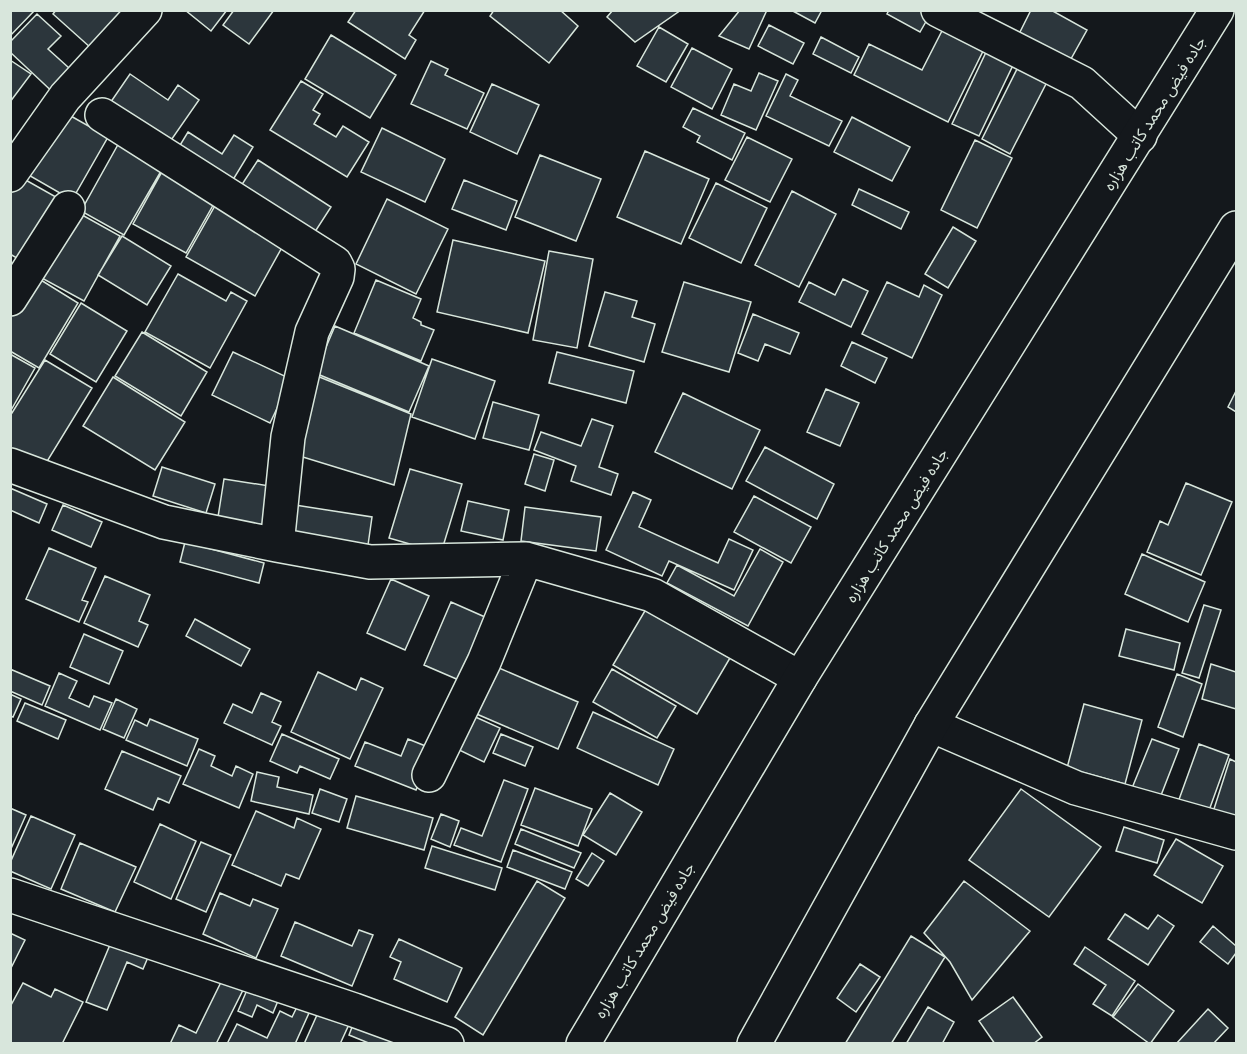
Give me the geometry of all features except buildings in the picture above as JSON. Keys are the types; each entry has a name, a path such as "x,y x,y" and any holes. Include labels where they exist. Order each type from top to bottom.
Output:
{"street":[{"path":"10,175 65,97 145,10"},
{"path":"938,10 1082,83 1140,136"},
{"name":"جاده فیض محمد کاتب هزاره","path":"583,1044 800,678 1217,10"},
{"path":"102,115 334,263 338,269 337,277 312,332 288,437 277,545"},
{"path":"10,299 68,207"},
{"path":"754,1044 931,725 1236,228"},
{"path":"10,465 164,522 370,562 526,559 652,595 800,678"},
{"path":"429,775 484,662 526,559"},
{"path":"931,725 1076,788 1236,833"},
{"path":"10,895 354,1010 447,1044"}]}
